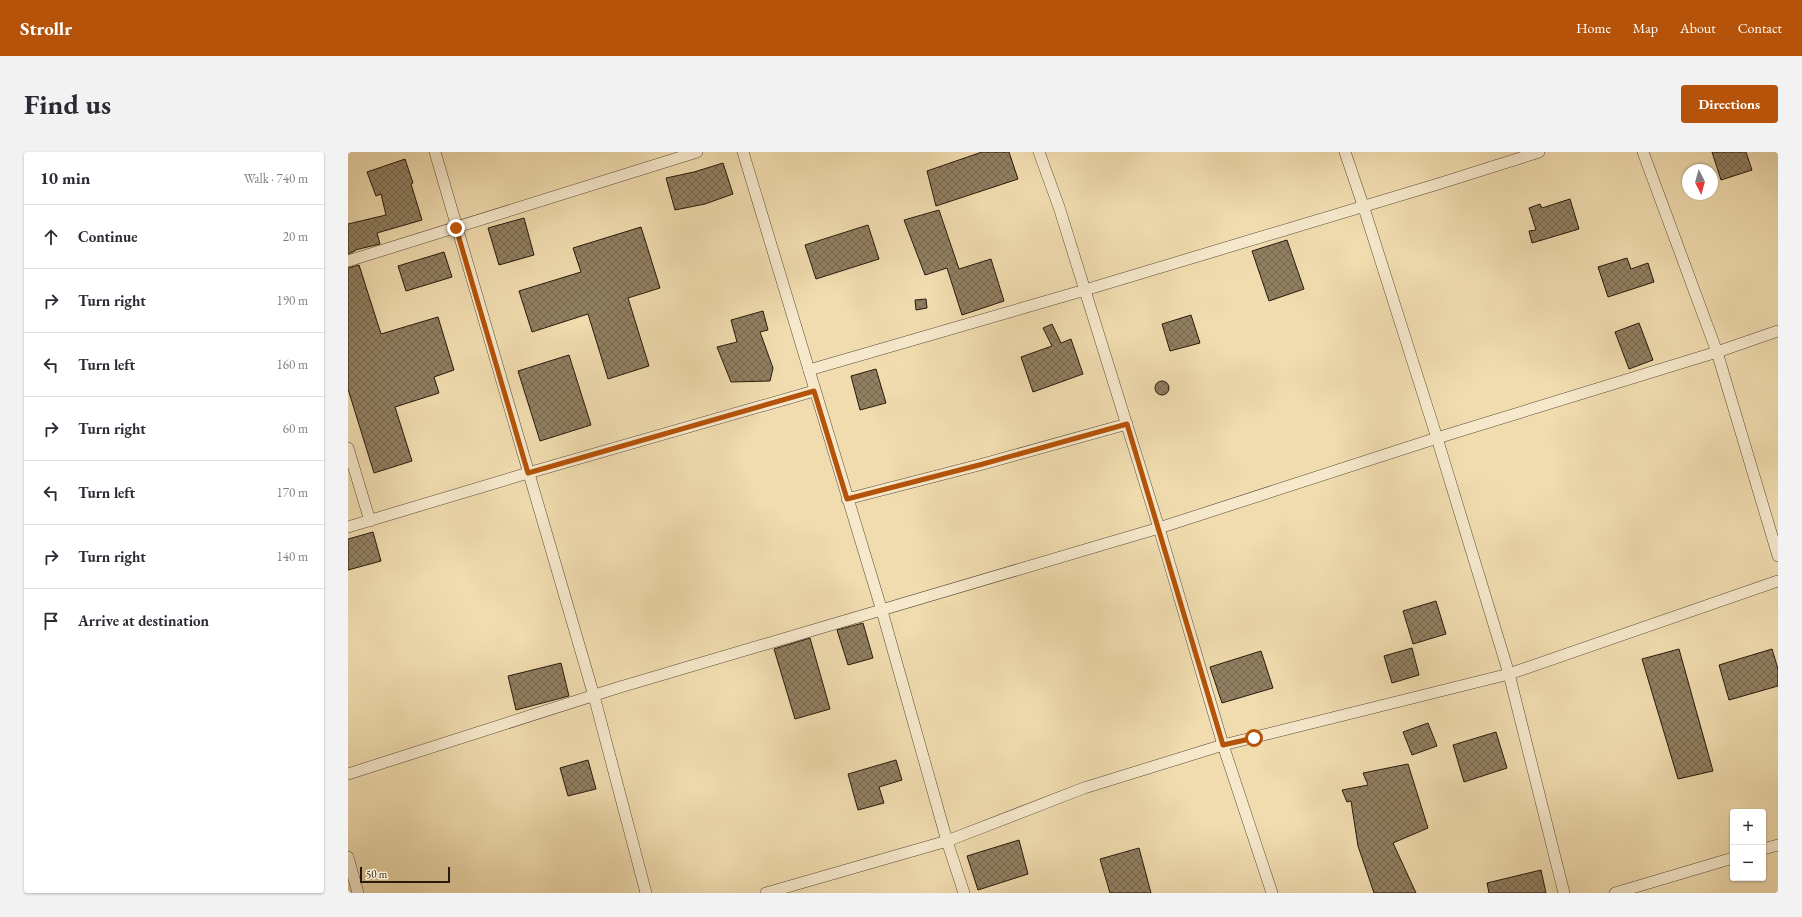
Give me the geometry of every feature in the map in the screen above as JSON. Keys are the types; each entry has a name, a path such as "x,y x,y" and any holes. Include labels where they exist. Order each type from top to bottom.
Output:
{"street":[{"path":"435,152 594,696 646,893"},
{"path":"348,262 697,152"},
{"path":"743,152 814,391 882,611 947,841 964,893"},
{"path":"1039,152 1059,207 1159,528 1223,745 1272,893"},
{"path":"1345,152 1364,206 1437,438 1508,674 1564,893"},
{"path":"809,370 1085,290 1438,184 1539,152"},
{"path":"1643,152 1717,352 1778,556"},
{"path":"348,774 594,696 1159,528 1437,438 1717,352 1778,331"},
{"path":"348,527 528,473 814,391"},
{"path":"847,499 983,464 1127,424"},
{"path":"348,448 370,521"},
{"path":"766,893 947,841 1084,788 1223,745 1508,674 1778,581"},
{"path":"1766,848 1778,845"},
{"path":"348,857 358,893"},
{"path":"1615,893 1730,859"}],"building":[{"path":"982,152 1009,152 1018,179 936,206 927,171"},
{"path":"1712,152 1746,152 1752,170 1721,180 1718,171 1718,164 1716,164"},
{"path":"405,159 413,183 411,184 422,220 377,233 380,244 355,250 348,254 348,224 386,215 381,194 376,196 367,172"},
{"path":"723,163 733,194 705,204 675,210 666,178 694,172"},
{"path":"1570,199 1579,229 1532,243 1529,231 1536,230 1529,208 1540,204 1542,208"},
{"path":"939,210 959,269 991,259 1004,301 962,315 947,268 925,275 904,220"},
{"path":"524,218 534,255 499,265 488,228"},
{"path":"868,225 879,259 816,279 805,245"},
{"path":"641,227 660,288 628,298 649,366 608,379 588,314 532,332 519,291 581,272 573,248"},
{"path":"1287,240 1304,289 1269,301 1252,251"},
{"path":"444,252 452,277 406,291 398,266"},
{"path":"1627,258 1631,269 1648,263 1654,282 1608,297 1598,267"},
{"path":"359,265 381,334 438,317 454,370 434,377 439,393 395,407 412,461 374,473 348,389 348,268"},
{"path":"926,299 927,308 916,310 915,300"},
{"path":"763,311 768,330 760,332 773,368 770,381 731,382 717,347 737,342 731,320"},
{"path":"1191,315 1200,343 1170,351 1162,324"},
{"path":"1639,323 1653,360 1629,369 1615,332"},
{"path":"1052,324 1061,343 1071,339 1083,374 1033,392 1021,357 1052,346 1043,328"},
{"path":"569,355 591,425 540,441 518,371"},
{"path":"876,369 886,403 860,410 851,376"},
{"path":"1159,381 1165,381 1169,385 1169,391 1165,395 1159,395 1155,391 1155,385"},
{"path":"373,532 381,561 348,570 348,539"},
{"path":"1436,601 1446,634 1413,644 1403,611"},
{"path":"863,623 873,658 848,665 837,630"},
{"path":"810,638 830,709 795,719 774,649"},
{"path":"1412,648 1419,675 1392,683 1384,656"},
{"path":"1679,649 1713,771 1678,779 1642,659"},
{"path":"1772,649 1778,669 1778,686 1729,700 1719,665"},
{"path":"1261,651 1273,688 1222,703 1210,667"},
{"path":"561,663 569,696 516,710 508,676"},
{"path":"1428,723 1437,746 1412,755 1403,732"},
{"path":"1496,732 1507,768 1464,782 1453,745"},
{"path":"588,760 596,789 568,796 560,768"},
{"path":"896,760 902,780 879,787 884,803 858,810 848,774"},
{"path":"1408,764 1428,828 1393,843 1416,893 1374,893 1358,846 1351,801 1347,802 1342,790 1368,785 1363,773"},
{"path":"1019,840 1028,874 978,890 967,856"},
{"path":"1139,848 1151,893 1110,893 1100,859"},
{"path":"1541,870 1546,893 1489,893 1487,883"}],"route":[{"path":"456,228 528,473 814,391 847,499 983,464 1127,424 1223,745 1254,738"}]}
